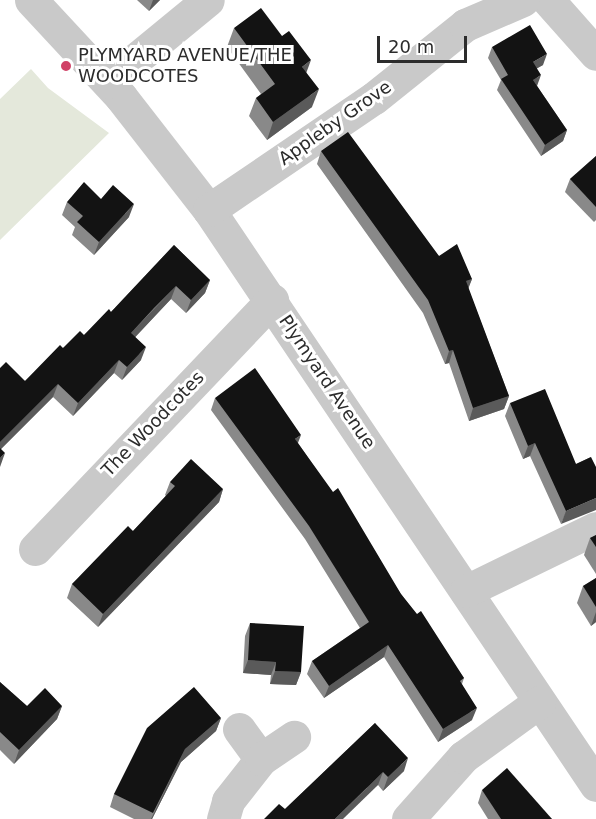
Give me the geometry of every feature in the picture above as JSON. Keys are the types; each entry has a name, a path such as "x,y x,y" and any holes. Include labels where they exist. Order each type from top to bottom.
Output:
{"street":[{"name":"Plymyard Avenue","path":"31,0 108,82 209,210 272,300 539,702 594,778"},
{"path":"108,82 208,0"},
{"name":"Appleby Grove","path":"209,210 374,98 465,25 523,0"},
{"path":"548,0 596,54"},
{"name":"The Woodcotes","path":"35,549 272,300"},
{"path":"466,591 596,528"},
{"path":"408,819 464,757 539,702"},
{"path":"239,729 261,759"},
{"path":"223,819 228,801 261,759 294,737"}],"shaded area":[{"path":"31,69 48,88 109,133 0,240 0,99"}],"building":[{"path":"261,8 282,36 289,31 311,60 302,67 319,89 273,122 256,98 275,84 234,28"},
{"path":"530,25 547,54 533,62 541,75 533,80 567,130 545,145 501,79 508,75 492,47"},
{"path":"348,132 439,256 457,244 472,279 466,281 509,396 473,408 453,350 449,351 428,300 321,151"},
{"path":"596,156 596,207 570,179"},
{"path":"84,182 101,199 113,185 134,204 99,242 77,222 83,216 67,202"},
{"path":"174,245 210,280 191,300 176,286 154,308 131,333 146,347 127,367 119,360 78,403 58,384 0,442 0,368 6,362 25,381 60,345 63,348 80,331 84,335 109,309 111,312"},
{"path":"255,368 301,435 295,439 333,492 338,488 401,594 417,614 421,611 464,678 460,681 477,708 443,729 388,645 329,686 312,661 369,622 309,526 215,398"},
{"path":"545,389 576,464 591,457 596,467 596,498 566,511 535,443 528,446 510,403"},
{"path":"0,448 5,453 0,458"},
{"path":"191,459 223,489 103,614 72,584 128,526 133,531 175,486 170,482"},
{"path":"596,535 596,547 590,538"},
{"path":"596,578 596,607 583,586"},
{"path":"250,623 304,626 301,672 275,671 276,662 248,660"},
{"path":"0,682 27,706 45,688 62,706 19,750 0,732"},
{"path":"194,687 221,718 185,749 153,813 114,794 147,728"},
{"path":"375,723 408,758 388,777 383,772 335,819 264,819 279,804 285,809"},
{"path":"507,768 552,819 501,819 482,790"}],"place":[{"name":"PLYMYARD AVENUE/THE WOODCOTES","path":"66,66"}]}
